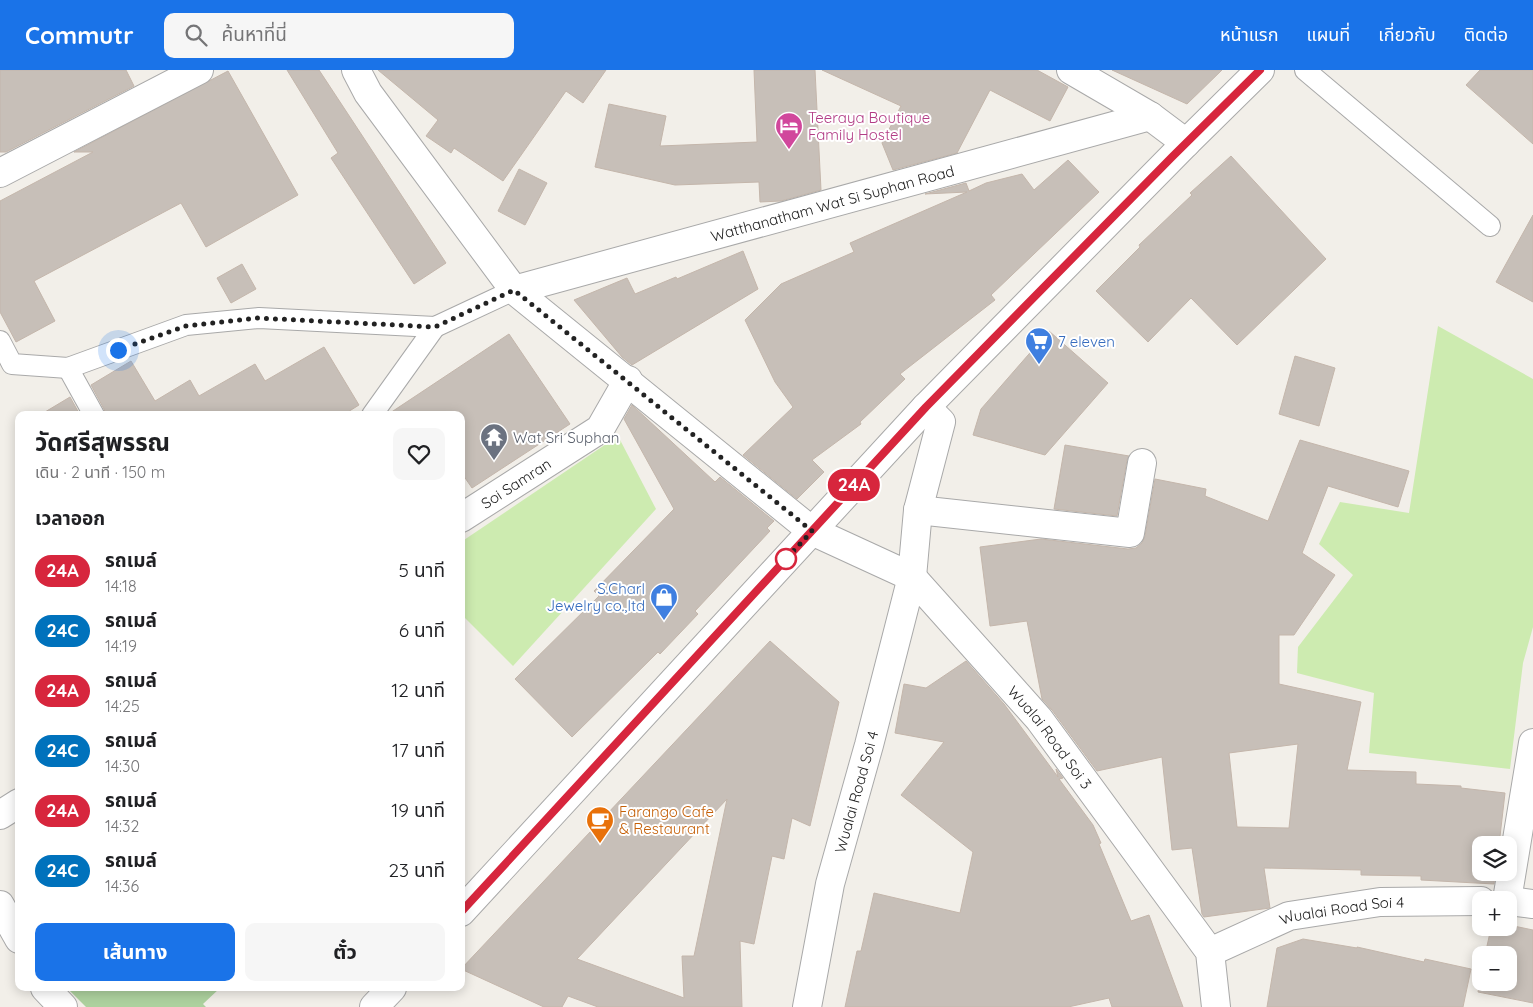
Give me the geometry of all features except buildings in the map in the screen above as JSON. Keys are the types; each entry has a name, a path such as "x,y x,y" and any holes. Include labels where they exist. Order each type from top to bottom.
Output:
{"street":[{"path":"0,174 199,70"},
{"name":"Wualai Road Soi 3","path":"356,70 373,100 514,290 628,380 812,531 912,577 1040,719 1210,952 1216,1007"},
{"path":"1071,70 1150,116 1186,143"},
{"path":"465,908 926,407 1260,70"},
{"name":"Watthanatham Wat Si Suphan Road","path":"514,290 1150,116"},
{"name":"Soi Samran","path":"465,515 600,429 628,380"},
{"name":"Wualai Road Soi 4","path":"808,1007 830,884 869,745 912,577 918,510 941,422 926,407"},
{"path":"918,510 1137,534 1142,463"},
{"path":"1510,891 1533,743"},
{"path":"0,815 15,806"},
{"name":"Wualai Road Soi 4","path":"1210,952 1289,916 1380,902 1472,901"},
{"path":"1517,902 1533,904"},
{"path":"0,905 15,932"},
{"path":"48,991 63,1007"},
{"path":"374,1007 389,991"}],"lane":[{"path":"1305,70 1490,226"},
{"path":"0,341 12,364 68,368 186,326 258,318 435,327 514,290"},
{"path":"375,411 435,327"},
{"path":"68,368 92,411"}],"green space":[{"path":"1438,326 1533,379 1533,627 1523,663 1510,769 1369,753 1374,693 1297,673 1298,647 1353,575 1319,544 1340,502 1409,513"},
{"path":"618,436 656,509 513,666 465,618 465,539"},
{"path":"70,991 217,991 203,1004 206,1007 86,1007"}],"bus line":[{"name":"24A","path":"465,908 926,407 1260,70"}],"place":[{"name":"Teeraya Boutique Family Hostel","path":"789,150"},
{"name":"7 eleven","path":"1039,365"},
{"name":"Wat Sri Suphan","path":"494,461"},
{"name":"S.Charl Jewelry co.,ltd","path":"664,621"},
{"name":"Farango Cafe & Restaurant","path":"600,844"}],"route":[{"path":"118,350 186,326 258,318 435,327 514,290 812,531 786,559"}]}
